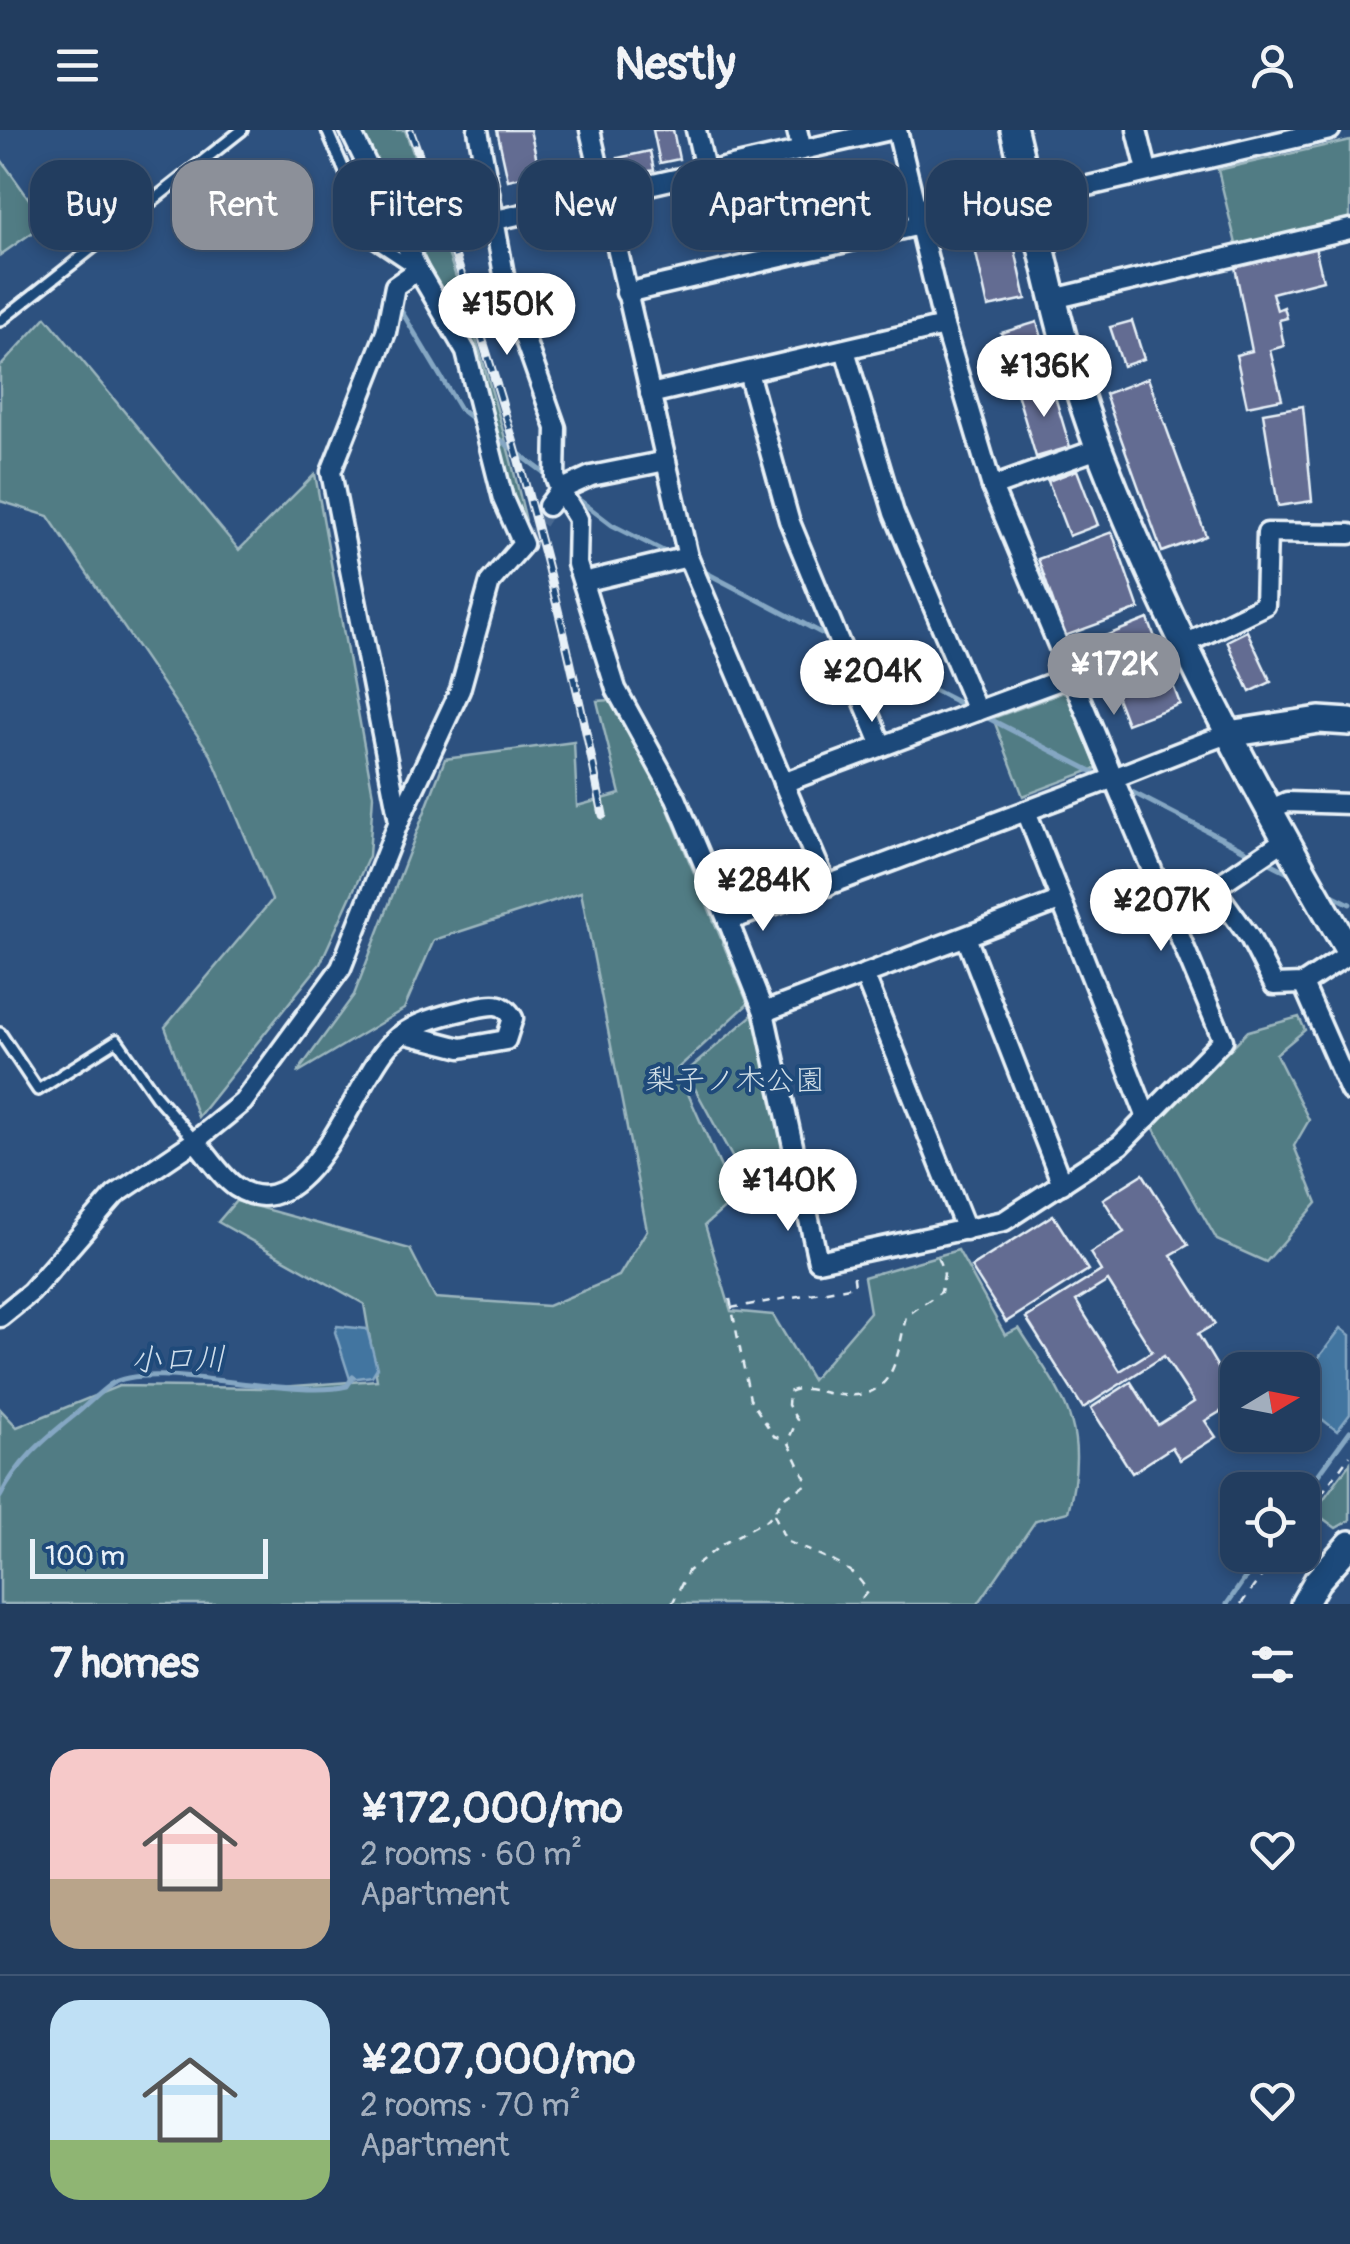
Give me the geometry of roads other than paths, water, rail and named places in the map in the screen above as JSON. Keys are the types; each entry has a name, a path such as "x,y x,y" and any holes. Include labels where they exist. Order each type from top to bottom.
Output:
{"street":[{"path":"0,1316 31,1292 115,1196 195,1142 243,1102 342,968 400,821 460,690 490,582 522,544 503,499 466,352 418,270 350,130"},
{"path":"478,130 484,160"},
{"path":"590,130 597,160"},
{"path":"696,130 703,160"},
{"path":"797,130 802,150"},
{"path":"498,233 506,286 556,428 556,477 578,518 577,564 616,688 676,798 764,1012 818,1261 1004,1221 1120,1145 1224,1040 992,487 944,326 893,130 760,160"},
{"path":"1014,130 1020,160"},
{"path":"1137,130 1146,170"},
{"path":"1087,185 1330,130"},
{"path":"626,293 926,222"},
{"path":"1053,299 1350,229"},
{"path":"617,250 688,557 827,886"},
{"path":"1041,250 1098,449 1181,646 1284,840 1350,953 1302,984 1274,985 1250,938 1214,888"},
{"path":"400,821 331,472 386,332 394,286 418,270"},
{"path":"650,394 944,326"},
{"path":"844,350 894,513 977,711"},
{"path":"748,372 789,520 882,746"},
{"path":"992,487 1098,449"},
{"path":"548,506 560,490 591,476 666,461"},
{"path":"1181,646 1266,605 1267,533 1350,534"},
{"path":"583,582 688,557"},
{"path":"783,783 1071,676"},
{"path":"728,921 1228,734 1319,720 1350,722"},
{"path":"1269,810 1287,802 1350,804"},
{"path":"1026,811 1148,1118"},
{"path":"1168,908 1214,888 1284,840"},
{"path":"764,1012 1059,900"},
{"path":"966,937 1062,1184"},
{"path":"864,974 966,1230"},
{"path":"1302,984 1350,1091"},
{"path":"195,1142 234,1186 264,1193 291,1187 332,1138 387,1046 403,1033 432,1018 493,1004 508,1009 514,1018 506,1040 474,1049 403,1033"},
{"path":"1304,1604 1350,1544"}],"lane":[{"path":"0,320 242,130"},
{"path":"327,130 375,242 418,270"},
{"path":"0,1033 38,1090 117,1040 156,1096 195,1142"}],"water":[{"path":"337,1326 367,1329 377,1368 372,1376 350,1379 335,1332"},
{"path":"1341,1328 1350,1335 1350,1414 1337,1431 1320,1418 1320,1356"}],"waterway":[{"path":"402,312 460,409 478,423"},
{"path":"491,433 550,477"},
{"path":"570,493 612,525 671,555"},
{"path":"699,569 831,638"},
{"path":"846,645 969,708"},
{"path":"984,716 1103,777"},
{"path":"1126,789 1254,855"},
{"path":"1264,860 1294,875"},
{"path":"1326,892 1350,904"},
{"name":"小口川","path":"0,1497 22,1463 40,1445 111,1384 130,1377 188,1377 323,1389 347,1386 353,1377"},
{"path":"1320,1472 1350,1431"},
{"path":"1227,1604 1249,1572"}],"tunnel":[{"path":"523,544 548,506"}],"railway":[{"path":"410,130 469,298 521,469 566,641 603,815"}],"park label":[{"name":"梨子ノ木公園","path":"735,1080"}]}
